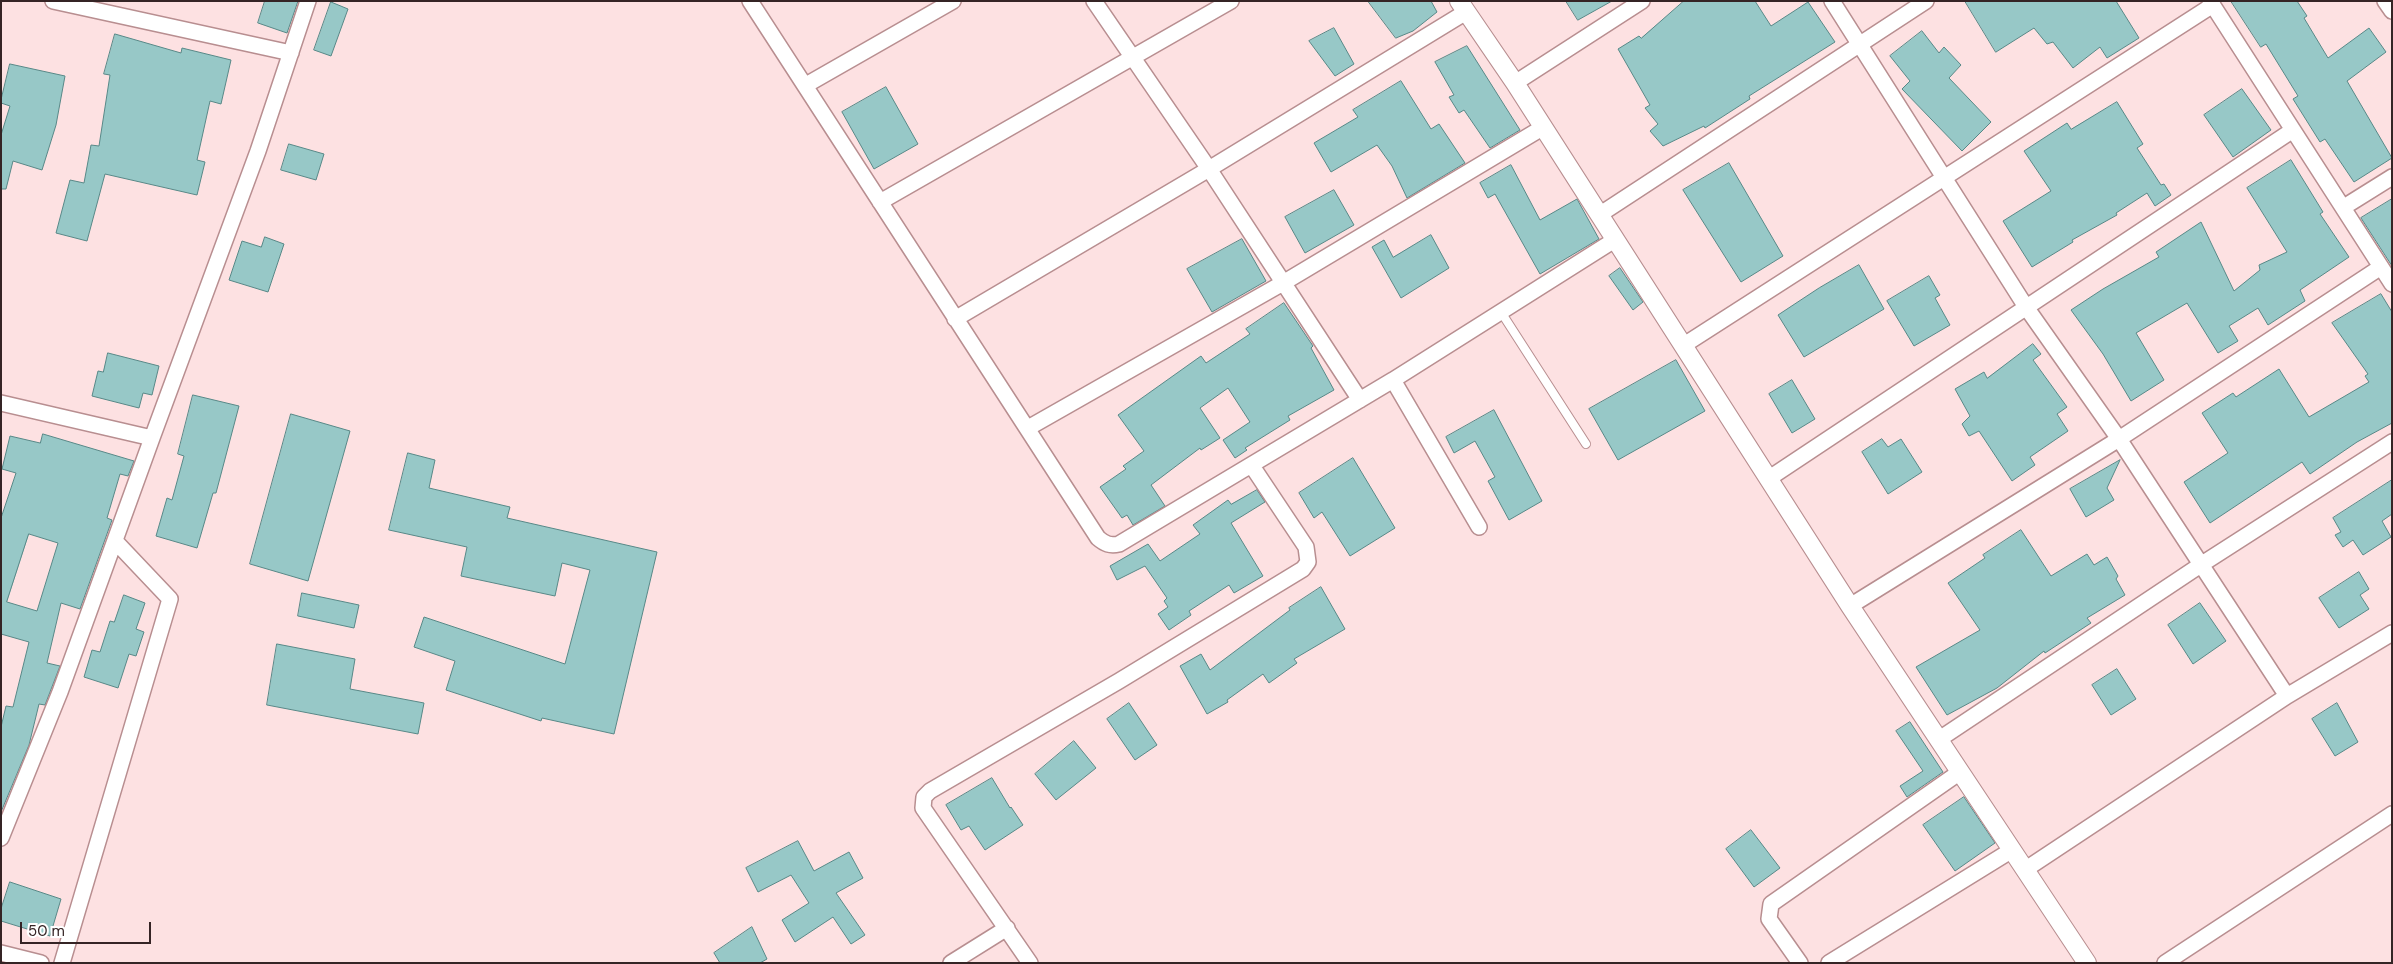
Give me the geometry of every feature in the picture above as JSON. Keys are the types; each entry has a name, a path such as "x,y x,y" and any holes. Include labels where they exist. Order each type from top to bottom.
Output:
{"street":[{"path":"53,1 291,53"},
{"path":"1,838 5,818 60,692 258,151 308,1"},
{"path":"750,1 806,85 955,319 1103,543 1119,544 1252,466 1614,241"},
{"path":"806,85 953,1"},
{"path":"1094,1 1209,169 1360,400"},
{"path":"880,202 1232,1"},
{"path":"1515,84 1642,1"},
{"path":"1832,1 2026,308 2119,439 2287,696"},
{"path":"1599,216 1926,1"},
{"path":"2385,1 2392,11"},
{"path":"1684,346 1945,178 2211,3 2392,284"},
{"path":"955,319 1209,169 1463,6 1850,606 2026,869 2086,963"},
{"path":"1028,428 1283,283 1542,128"},
{"path":"1768,479 2293,130"},
{"path":"2344,207 2392,177"},
{"path":"1850,606 2119,439 2381,267"},
{"path":"1393,380 1479,527"},
{"path":"1,403 152,438"},
{"path":"1938,740 2202,564 2392,442"},
{"path":"1030,963 923,808 924,797 930,791 1119,681 1303,569 1308,562 1306,547 1252,466"},
{"path":"62,963 170,599 115,541"},
{"path":"2026,869 2287,696 2392,633"},
{"path":"1800,963 1769,919 1772,904 1960,772"},
{"path":"2165,963 2392,814"},
{"path":"1829,963 2012,850"},
{"path":"952,963 1006,928"},
{"path":"1,953 41,963"}],"lane":[{"path":"1501,312 1586,444"}],"building":[{"path":"265,1 298,1 287,33 258,23"},
{"path":"1368,1 1431,1 1437,12 1413,31 1396,38"},
{"path":"1566,1 1612,1 1578,20"},
{"path":"1684,1 1755,1 1771,26 1808,2 1835,42 1749,96 1750,99 1705,128 1704,126 1663,146 1650,131 1658,124 1645,108 1650,105 1618,49 1639,36 1641,38"},
{"path":"1965,1 2116,1 2139,38 2107,58 2100,47 2073,68 2053,42 2047,44 2034,28 1996,52"},
{"path":"2231,1 2297,1 2307,16 2304,18 2328,58 2369,28 2386,52 2347,81 2392,158 2354,182 2325,139 2320,142 2293,99 2298,96 2266,44 2261,47"},
{"path":"331,2 348,9 331,56 314,50"},
{"path":"1334,28 1354,64 1335,76 1309,41"},
{"path":"1922,31 1939,53 1944,47 1961,65 1949,78 1991,122 1962,151 1902,89 1910,81 1890,56"},
{"path":"115,34 181,53 182,48 231,60 221,104 210,101 197,160 205,162 197,195 105,174 87,241 56,233 70,180 84,183 91,145 99,146 110,75 104,74"},
{"path":"1467,46 1520,130 1490,148 1464,110 1459,113 1449,97 1454,95 1435,62"},
{"path":"10,64 65,76 56,125 42,170 13,161 6,189 1,189 1,135 10,106 1,103 1,100"},
{"path":"1401,81 1431,129 1439,124 1465,163 1407,198 1392,166 1377,145 1331,172 1314,143 1358,117 1353,110"},
{"path":"886,87 918,144 874,169 842,112"},
{"path":"2242,89 2271,130 2233,157 2204,115"},
{"path":"2117,102 2143,144 2137,148 2161,185 2164,184 2171,195 2155,206 2147,193 2116,213 2117,215 2072,240 2073,242 2032,267 2003,221 2051,191 2024,151 2067,123 2071,129"},
{"path":"289,144 324,154 316,180 281,170"},
{"path":"2291,160 2323,212 2320,214 2349,257 2300,290 2305,301 2268,325 2258,308 2229,326 2238,341 2218,353 2187,303 2136,333 2164,380 2131,401 2103,354 2071,310 2159,257 2156,252 2201,222 2234,291 2260,270 2259,265 2287,252 2247,188"},
{"path":"1729,163 1783,256 1741,282 1683,190"},
{"path":"1511,165 1540,220 1577,199 1599,239 1540,274 1495,194 1488,198 1480,183"},
{"path":"1334,190 1354,225 1305,253 1285,217"},
{"path":"2392,199 2392,266 2361,218"},
{"path":"1431,235 1449,268 1401,298 1372,247 1384,240 1393,257"},
{"path":"265,237 284,244 268,292 229,280 242,241 261,247"},
{"path":"1242,239 1266,281 1212,312 1187,269"},
{"path":"1859,265 1884,309 1804,357 1778,315"},
{"path":"1620,268 1643,302 1633,310 1609,276"},
{"path":"1929,276 1940,295 1935,298 1950,325 1914,346 1887,301"},
{"path":"2381,294 2392,312 2392,423 2357,442 2310,474 2302,462 2210,523 2184,482 2228,453 2202,413 2233,393 2236,397 2279,369 2309,417 2369,382 2365,376 2368,374 2332,323"},
{"path":"1284,303 1313,346 1311,348 1334,390 1288,416 1290,420 1245,448 1247,450 1235,458 1223,440 1250,422 1228,388 1200,408 1220,438 1201,450 1200,448 1151,485 1165,506 1133,525 1127,515 1122,518 1100,487 1126,469 1123,466 1144,451 1118,415 1201,356 1206,363 1250,334 1246,329"},
{"path":"2033,344 2041,354 2033,360 2067,407 2057,414 2068,431 2030,457 2035,465 2012,481 1979,431 1969,436 1962,424 1970,416 1955,389 1984,372 1987,378"},
{"path":"108,353 159,366 152,395 143,393 139,408 92,396 98,371 103,372"},
{"path":"1676,360 1705,411 1618,460 1589,409"},
{"path":"1792,380 1815,419 1792,433 1769,394"},
{"path":"193,395 239,406 216,493 213,493 197,548 156,536 167,498 172,500 184,456 178,454"},
{"path":"1494,410 1542,501 1509,520 1488,481 1495,477 1475,441 1454,453 1446,437"},
{"path":"291,414 350,431 308,581 250,564"},
{"path":"43,434 134,461 128,476 120,474 107,518 112,520 80,609 61,603 47,663 60,666 45,705 39,704 29,745 1,812 1,727 6,706 13,707 29,642 1,634 1,518 16,473 2,469 10,436 40,443","holes":["29,534 58,543 37,611 7,602"]},
{"path":"1882,439 1888,447 1901,439 1922,472 1888,494 1862,452"},
{"path":"408,453 435,460 429,488 510,507 507,518 657,552 614,734 542,718 541,721 446,690 455,661 414,647 424,617 565,664 590,570 562,563 555,596 461,576 467,547 389,530"},
{"path":"1353,458 1395,528 1350,556 1322,512 1314,518 1299,493"},
{"path":"2120,460 2107,488 2114,500 2086,517 2070,489"},
{"path":"2392,480 2392,514 2382,521 2391,537 2363,555 2353,540 2343,547 2335,535 2341,532 2333,518"},
{"path":"1257,490 1265,502 1231,523 1263,576 1234,593 1229,585 1189,611 1191,615 1169,630 1158,614 1168,607 1164,601 1167,598 1145,566 1117,580 1110,566 1148,544 1160,561 1200,534 1193,525 1228,500 1231,504"},
{"path":"2021,530 2051,576 2087,554 2094,565 2107,557 2118,576 2116,579 2125,595 2087,618 2091,623 2045,653 2044,651 1997,688 1947,715 1916,667 1980,630 1948,583 1985,558 1983,555"},
{"path":"2359,572 2369,589 2360,595 2369,609 2339,628 2319,598"},
{"path":"1321,587 1345,629 1294,659 1297,663 1269,683 1263,674 1227,700 1228,702 1207,714 1180,666 1201,654 1210,670 1290,610 1289,608"},
{"path":"302,593 359,605 354,628 298,616"},
{"path":"124,595 145,603 136,629 144,632 136,656 129,654 118,688 84,677 92,650 100,652 110,621 114,622"},
{"path":"2200,603 2226,641 2193,664 2168,625"},
{"path":"277,644 355,659 350,689 424,703 418,734 267,705"},
{"path":"2117,669 2136,699 2111,715 2092,685"},
{"path":"1129,703 1157,745 1135,760 1107,719"},
{"path":"2337,703 2358,742 2335,756 2312,719"},
{"path":"1910,722 1943,772 1907,797 1900,786 1923,771 1896,731"},
{"path":"1074,741 1096,768 1056,800 1035,774"},
{"path":"992,778 1023,825 985,850 969,826 961,830 946,805"},
{"path":"1964,797 1995,843 1955,871 1923,825"},
{"path":"1751,830 1780,868 1754,887 1726,849"},
{"path":"798,841 814,871 849,852 863,878 836,893 865,935 851,944 833,917 795,942 782,920 809,903 791,875 758,892 746,868"},
{"path":"10,882 61,899 50,936 1,921 1,909"},
{"path":"752,927 767,959 760,963 720,963 714,953"}]}
